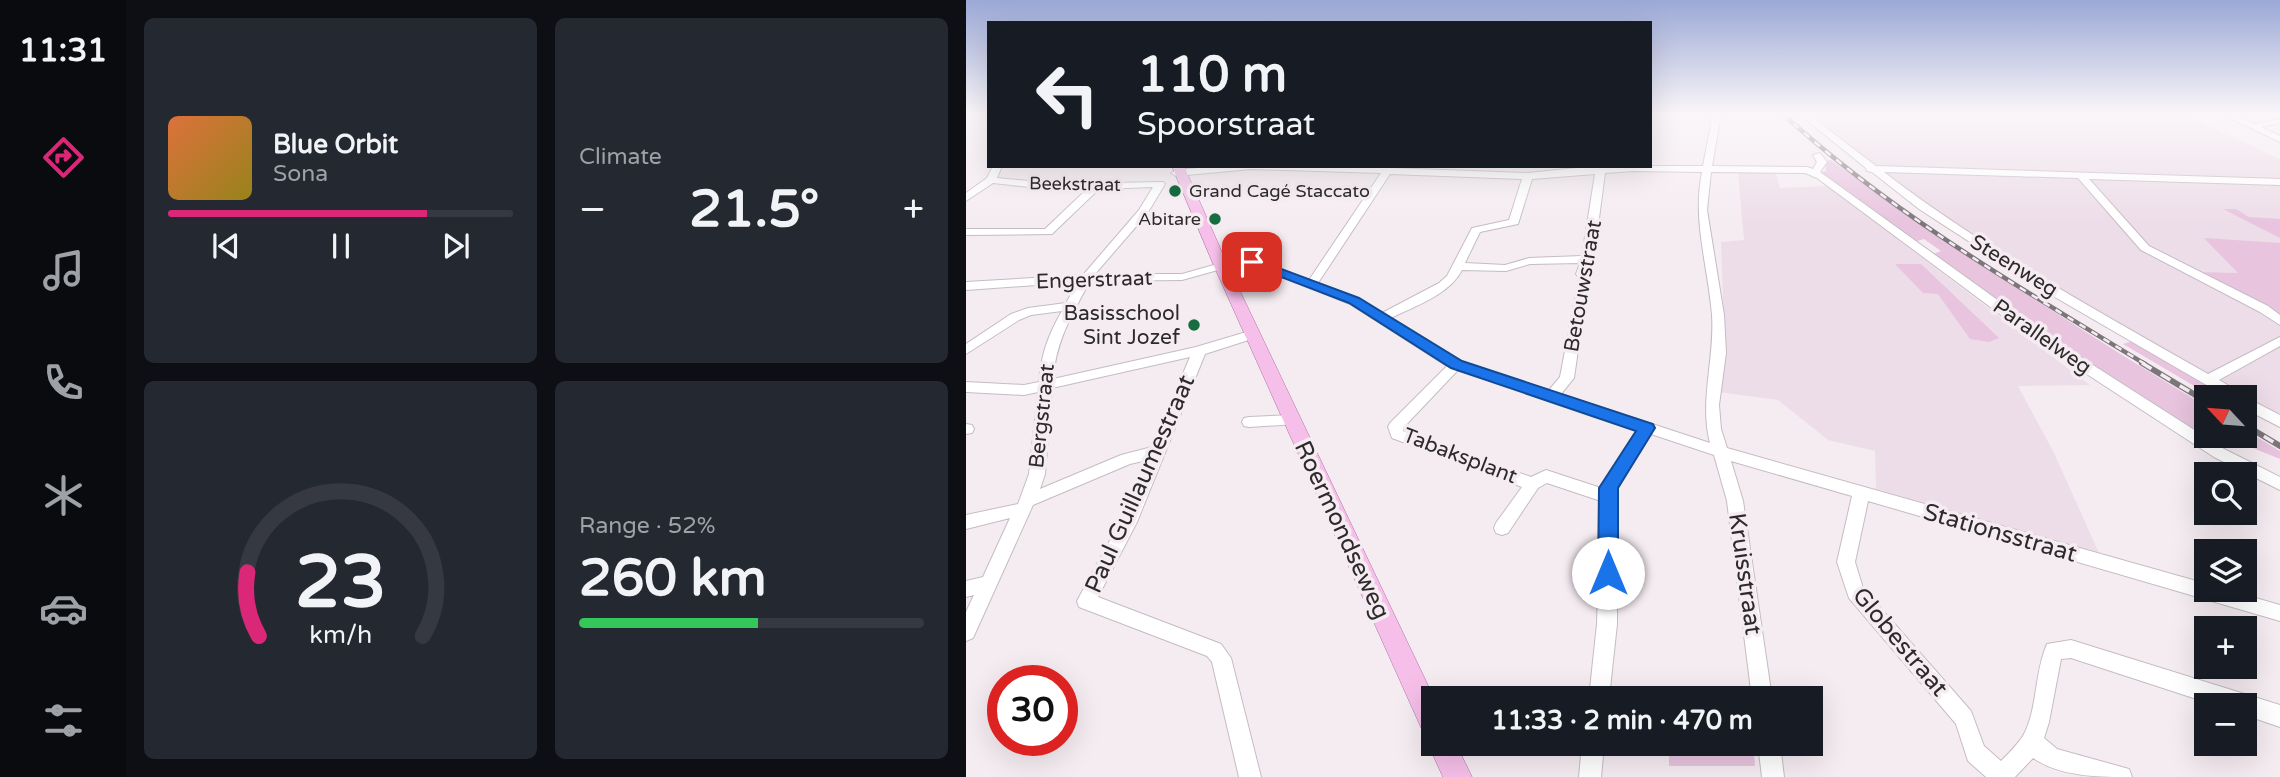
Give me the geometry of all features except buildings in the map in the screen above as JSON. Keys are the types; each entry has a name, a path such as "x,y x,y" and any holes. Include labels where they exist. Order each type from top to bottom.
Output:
{"main road":[{"name":"Roermondseweg","path":"1179,173 1421,698"},
{"path":"1448,756 1458,777"}],"street":[{"name":"Kruisstraat","path":"1710,150 1702,210 1718,315 1719,353 1712,405 1714,429 1735,501 1760,686"},
{"name":"Steenweg","path":"1847,150 1923,208 2045,286 2217,385"},
{"path":"1815,173 1822,163 1817,155"},
{"name":"Parallelweg","path":"1652,167 1798,169 1815,173 2041,338 2220,453 2280,484"},
{"path":"966,198 991,180 998,168"},
{"name":"Parallelweg","path":"1179,173 1225,168"},
{"name":"Parallelweg","path":"1322,168 1528,176 1602,168"},
{"name":"Betouwstraat","path":"1552,396 1567,378 1602,168"},
{"path":"1870,169 2280,182"},
{"path":"1311,284 1394,170"},
{"path":"2080,175 2145,248 2264,309 2280,321"},
{"path":"1382,318 1443,286 1452,278 1476,230 1510,225 1514,222 1528,176"},
{"name":"Beekstraat","path":"991,180 1059,187 1160,184"},
{"name":"Bergstraat","path":"966,632 1037,474 1048,356 1055,334 1086,278 1143,212 1160,184"},
{"path":"966,232 1048,232 1096,186"},
{"path":"966,191 978,190"},
{"path":"1457,266 1506,268 1529,261 1585,259"},
{"name":"Stationsstraat","path":"1252,262 1354,300 1456,365 1721,452 2280,613"},
{"name":"Engerstraat","path":"966,286 1086,278 1182,277 1221,266"},
{"path":"966,350 1015,317 1028,312 1069,306"},
{"path":"966,387 1024,390 1199,351 1253,334"},
{"path":"2208,380 2280,341"},
{"name":"Paul Guillaumestraat","path":"1199,351 1129,522 1086,601 1214,650 1221,658 1250,777"},
{"name":"Tabaksplant","path":"1456,365 1394,431 1532,484 1546,476 1608,497"},
{"path":"2258,409 2280,422"},
{"path":"1249,422 1291,420"},
{"path":"1600,686 1607,624 1609,488 1647,428"},
{"path":"966,522 1025,505 1126,460 1159,451"},
{"path":"1503,528 1532,484"},
{"name":"Globestraat","path":"1861,493 1846,562 1855,592 1964,718 1976,753 2000,776"},
{"path":"966,589 986,584"},
{"path":"2000,776 2021,757 2031,742 2037,727 2049,663 2054,651 2071,649 2280,716"},
{"path":"2031,742 2051,758 2121,777"},
{"path":"1590,777 1592,756"},
{"path":"1770,756 1773,777"}],"shaded area":[{"path":"1851,150 2261,150 2280,159 2280,420 2258,407 2258,385 2221,385 1907,197"},
{"path":"1831,160 2016,287 2194,399 2194,433 2046,337 1933,254 1941,251 1924,239 1914,242 1821,172 1826,171 1825,161"},
{"path":"1738,172 1775,172 1780,188 1827,186 2090,385 2018,386 2054,453 2099,553 1876,489 1875,451 1828,440 1778,400 1718,392 1725,354 1721,242 1744,240"},
{"path":"2223,209 2236,209 2249,217 2280,219 2280,238"},
{"path":"2204,238 2280,243 2280,315 2196,272 2238,273"},
{"path":"1895,264 1921,264 1999,338 1989,342 1970,339 1938,294 1923,293"},
{"path":"2133,341 2209,385 2194,386 2123,344"},
{"path":"2258,438 2280,451 2280,459 2253,448 2258,448"},
{"path":"1669,756 1754,756 1755,766 1669,766"}],"railway":[{"path":"1824,150 1912,217 1958,248 2145,364"},
{"path":"2142,363 2194,394"},
{"path":"2258,433 2280,446"}],"place":[{"name":"Grand Cagé Staccato","path":"1175,191"},
{"name":"Abitare","path":"1215,219"},
{"name":"Basisschool Sint Jozef","path":"1194,325"}],"route":[{"path":"1252,262 1354,300 1456,365 1647,428 1609,488 1608,573"}]}
